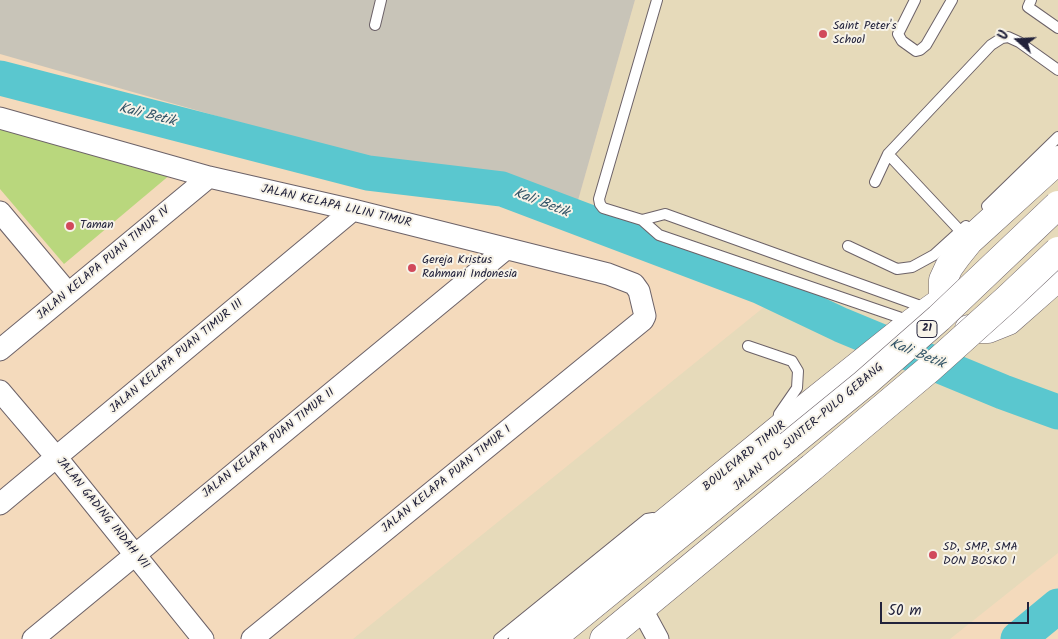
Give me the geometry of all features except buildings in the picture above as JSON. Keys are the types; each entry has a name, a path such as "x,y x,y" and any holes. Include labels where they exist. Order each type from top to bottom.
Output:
{"main road":[{"path":"923,315 971,226 1058,160"},
{"name":"BOULEVARD TIMUR","path":"522,639 969,277 1058,190"},
{"name":"JALAN TOL SUNTER–PULO GEBANG","path":"551,639 872,377 939,318 1058,205"},
{"path":"624,639 652,628 909,382 1058,249"},
{"name":"21","path":"604,639 928,370 1006,300 1058,249"},
{"path":"968,329 988,329 1008,321 1058,276"},
{"path":"807,407 831,455"}],"street":[{"name":"JALAN KELAPA LILIN TIMUR","path":"0,118 209,178 353,210 608,274 634,284 639,291 645,316 643,320"},
{"name":"JALAN KELAPA PUAN TIMUR IV","path":"0,350 209,178"},
{"name":"JALAN KELAPA PUAN TIMUR III","path":"0,504 353,210"},
{"path":"0,212 68,293"},
{"name":"JALAN KELAPA PUAN TIMUR II","path":"32,639 506,249"},
{"name":"JALAN KELAPA PUAN TIMUR I","path":"252,639 643,320"},
{"name":"JALAN GADING INDAH VII","path":"0,391 57,458 202,639"}],"lane":[{"path":"375,25 381,0"},
{"path":"657,0 599,199 603,208 642,220 659,235 923,315"},
{"path":"915,0 898,34 902,41 916,51 926,45 952,0"},
{"path":"1031,0 1028,7 1058,28"},
{"path":"875,182 888,154 991,45 1002,38 1008,37 1019,42 1058,70"},
{"path":"848,246 897,269 912,267 934,255 971,226 1058,137"},
{"path":"888,154 971,226"},
{"path":"642,220 665,214 923,315"},
{"path":"748,346 792,361 798,371 797,388 779,414 778,430"},
{"path":"499,639 647,519 653,518 664,524"}],"shaded area":[{"path":"0,0 635,0 573,218 0,54"},
{"path":"635,0 1058,0 1058,553 950,639 353,639 800,278 573,218"}],"green space":[{"name":"Taman","path":"0,125 171,174 64,264 0,189"}],"waterway":[{"name":"Kali Betik","path":"0,78 368,173 502,189 761,287 841,325 1003,392 1058,412"},
{"path":"1018,639 1058,606"}],"place":[{"name":"Saint Peter's School","path":"823,34"},
{"name":"Taman","path":"70,226"},
{"name":"Gereja Kristus Rahmani Indonesia","path":"412,268"},
{"name":"SD, SMP, SMA DON BOSKO I","path":"933,555"}]}
